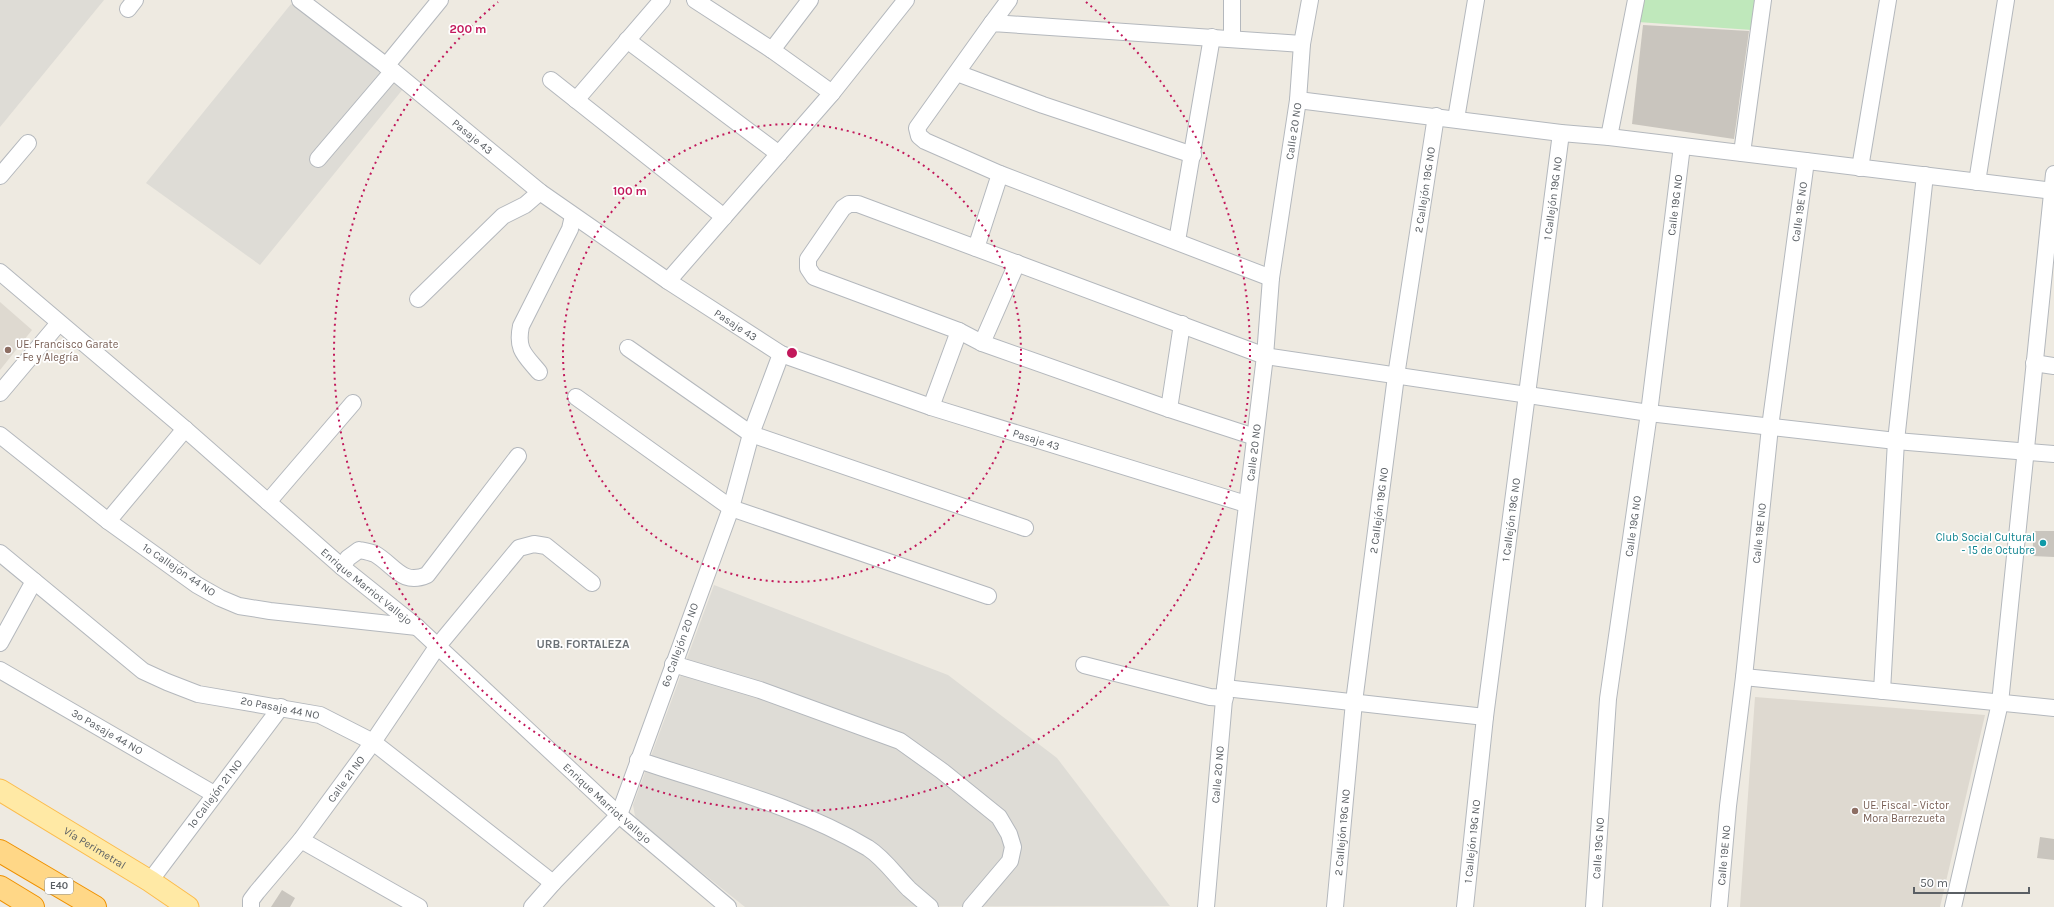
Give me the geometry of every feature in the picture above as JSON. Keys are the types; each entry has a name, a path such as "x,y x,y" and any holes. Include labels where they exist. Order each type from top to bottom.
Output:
{"highway":[{"name":"E40","path":"0,851 95,907"},
{"path":"4,890 33,907"}],"main road":[{"name":"Vía Perimetral","path":"0,790 150,881 188,907"}],"street":[{"name":"Pasaje 43","path":"300,0 390,68 540,192 668,281 781,354 930,407 1246,504"},
{"path":"318,158 390,68 440,0"},
{"path":"576,100 662,0"},
{"path":"695,0 716,6 772,50 832,93"},
{"path":"772,50 810,0"},
{"path":"668,281 832,93 906,0"},
{"path":"1009,0 917,128 919,136 925,142 1000,174 1271,278"},
{"path":"1232,0 1232,39"},
{"name":"Calle 20 NO","path":"1206,907 1225,693 1246,504 1265,356 1271,278 1298,100 1302,44 1310,0"},
{"path":"1456,119 1476,0"},
{"path":"1609,137 1636,0"},
{"path":"1742,153 1762,0"},
{"path":"1860,168 1888,0"},
{"path":"1977,182 2006,0"},
{"path":"992,23 1302,44"},
{"path":"1177,242 1212,37"},
{"path":"627,40 779,154"},
{"path":"957,73 1043,105 1193,155"},
{"path":"551,80 724,217"},
{"path":"1298,100 1436,116 1561,134 1609,137 2053,191"},
{"name":"2 Callejón 19G NO","path":"1335,907 1354,702 1396,376 1436,116"},
{"name":"1 Callejón 19G NO","path":"1465,907 1485,717 1561,134"},
{"path":"0,176 28,143"},
{"name":"Calle 19G NO","path":"1594,907 1608,699 1649,413 1682,146"},
{"name":"Calle 19E NO","path":"1720,907 1728,806 1744,677 1770,427 1806,161"},
{"path":"976,248 1000,174"},
{"path":"1953,907 2000,703 2024,452 2054,174"},
{"path":"1882,691 1896,441 1925,176"},
{"path":"418,299 503,216 525,205 540,192"},
{"path":"1255,437 1169,409 982,343 959,331 814,277 808,268 808,259 843,208 849,204 858,204 1265,356 1649,413 1896,441 2054,454"},
{"path":"540,372 522,350 518,339 521,326 570,229 573,216"},
{"path":"982,343 1017,263"},
{"name":"Enrique Marriot Vallejo","path":"0,272 185,429 342,567 417,628 619,815 718,904"},
{"path":"0,393 59,323"},
{"path":"1169,409 1182,324"},
{"path":"930,407 959,331"},
{"path":"628,348 751,434 1025,528"},
{"name":"6º Callejón 20 NO","path":"532,907 553,883 619,815 731,508 751,434 781,354"},
{"path":"2034,363 2054,366"},
{"path":"576,397 731,508 988,596"},
{"path":"268,502 353,403"},
{"path":"108,521 185,429"},
{"name":"1º Callejón 44 NO","path":"0,435 108,521 197,585 239,606 417,628"},
{"path":"342,567 348,558 359,550 374,554 406,578 418,578 427,575 518,456"},
{"name":"Calle 21 NO","path":"251,907 251,900 301,840 373,742 436,647 520,548 534,544 546,546 592,583"},
{"name":"2º Pasaje 44 NO","path":"0,553 143,671 198,694 281,707 320,715 373,742 553,883"},
{"path":"0,643 34,581"},
{"path":"673,664 760,690 900,741 942,771 988,808 999,818 1009,834 1013,847 1010,861 971,907"},
{"path":"1084,665 1210,697 1225,693 1354,702 1485,717"},
{"name":"3º Pasaje 44 NO","path":"0,670 214,794"},
{"path":"1744,677 2054,708"},
{"name":"1º Callejón 21 NO","path":"150,881 281,707"},
{"path":"638,760 760,799 848,838 869,849 887,864 909,888 930,907"},
{"path":"301,840 420,907"}],"shaded area":[{"path":"0,0 104,0 0,127"},
{"path":"291,4 403,89 260,265 146,183"},
{"name":"UE. Francisco Garate - Fe y Alegría","path":"0,302 32,330 0,370"},
{"path":"714,585 948,675 1057,758 1170,906 745,907 641,824 635,816 633,805"},
{"name":"UE. Fiscal - Victor Mora Barrezueta","path":"1755,697 1985,715 1940,907 1740,907"}],"green space":[{"path":"1643,0 1756,0 1752,30 1638,22"}],"building":[{"path":"1643,25 1749,31 1734,139 1632,124"},
{"name":"Club Social Cultural - 15 de Octubre","path":"2034,531 2054,531 2054,557 2032,556"},
{"path":"2040,837 2054,839 2054,860 2037,858"},
{"path":"282,890 295,898 290,907 271,907"}],"place":[{"name":"UE. Francisco Garate - Fe y Alegría","path":"8,350"},
{"name":"Club Social Cultural - 15 de Octubre","path":"2043,543"},
{"name":"UE. Fiscal - Victor Mora Barrezueta","path":"1855,811"}],"district":[{"name":"URB. FORTALEZA","path":"583,644"}]}
